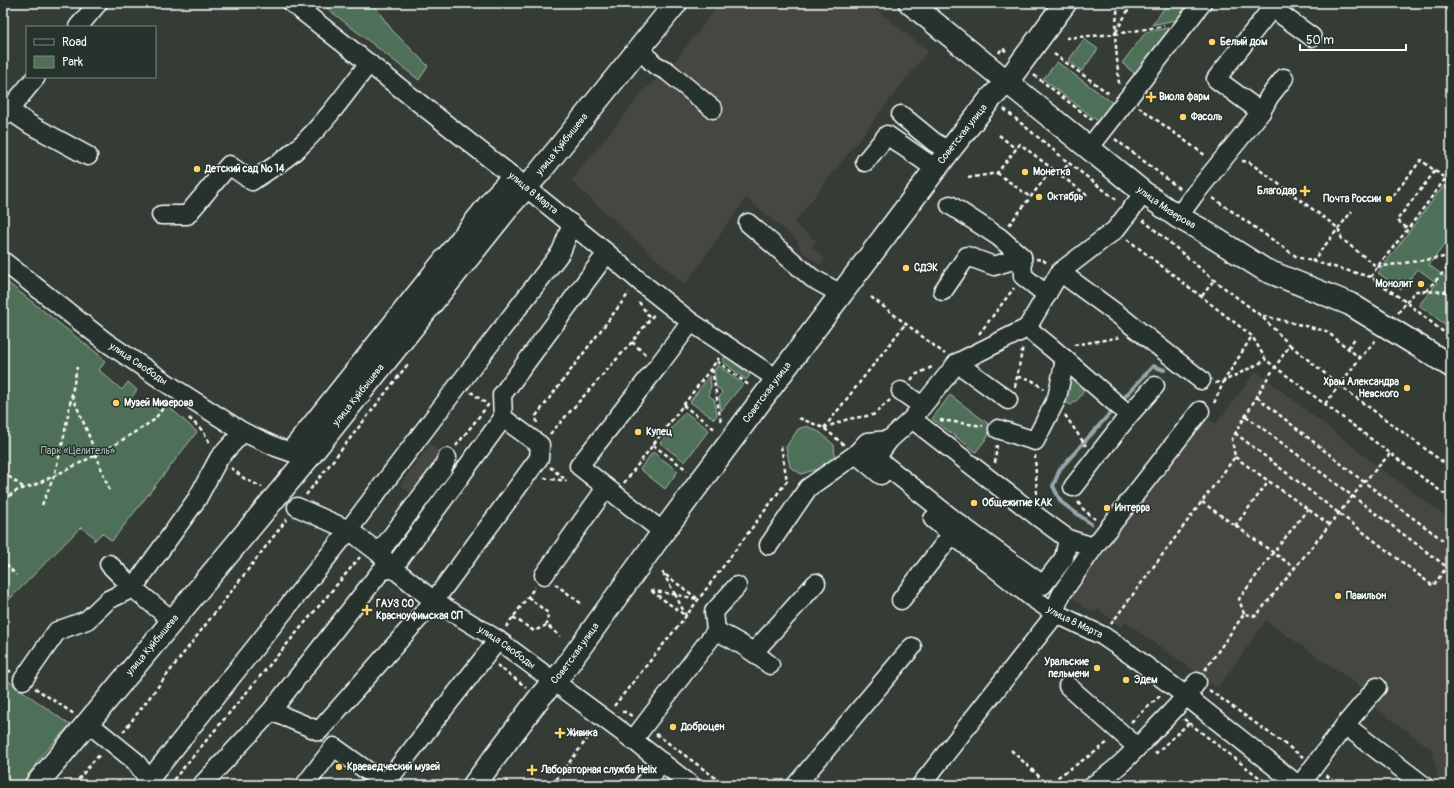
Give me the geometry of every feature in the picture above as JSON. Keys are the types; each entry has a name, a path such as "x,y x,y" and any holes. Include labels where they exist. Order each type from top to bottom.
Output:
{"main road":[{"name":"улица Куйбышева","path":"36,785 172,621 299,455 519,181 538,174 676,3"},
{"name":"улица Мизерова","path":"910,3 1090,147 1144,193 1178,217 1265,270 1350,304 1451,366"},
{"name":"Советская улица","path":"474,785 949,151 991,98 1007,82 1065,3"}],"street":[{"path":"79,26 98,3"},
{"name":"улица 8 Марта","path":"292,3 519,181 608,253 644,286 691,322 777,379"},
{"path":"1090,147 1122,103 1202,3"},
{"path":"1261,112 1216,79 1272,8 1312,37"},
{"path":"639,49 655,65 667,71 713,109"},
{"path":"161,215 187,215 229,165 252,181 278,163 297,149 326,118 369,62"},
{"path":"35,78 6,113 88,156"},
{"path":"1178,217 1261,112 1269,98 1284,78"},
{"path":"901,115 934,142 949,151"},
{"path":"865,162 887,135 936,169"},
{"path":"1068,539 1064,558 1043,585 958,523 876,458 889,440 917,413 957,363 1027,328 1060,272 1114,230 1144,193"},
{"path":"950,205 999,237 1022,257 1023,276 1046,295"},
{"path":"748,223 812,278 841,294"},
{"path":"148,783 349,530 460,383 562,252 572,224"},
{"path":"202,785 272,711 381,572 393,568 503,418 502,395 608,253"},
{"path":"943,291 967,256 994,266 1022,257"},
{"name":"улица Свободы","path":"3,260 106,342 177,390 243,432 276,447 299,455"},
{"path":"1060,272 1207,382"},
{"path":"663,532 579,466 691,322"},
{"path":"1027,328 1129,415"},
{"path":"998,429 1035,441 1057,398 1059,354"},
{"path":"957,363 1008,400"},
{"path":"1073,487 1129,415 1155,386"},
{"path":"901,391 917,413 1038,517 1068,539 1094,547"},
{"path":"922,785 1055,613 1059,597 1094,547 1200,411"},
{"path":"272,711 319,731 434,601 526,476 539,452 503,418"},
{"path":"23,680 57,631 87,620 108,600 133,588 197,498 219,458 243,432"},
{"path":"768,545 808,488 856,454 867,442 889,440"},
{"name":"улица 8 Марта","path":"856,454 952,534 1031,596 1055,613 1103,636 1186,696 1299,785"},
{"path":"379,553 442,468 447,458"},
{"path":"544,575 610,491"},
{"name":"улица Свободы","path":"297,507 349,530 379,553 393,568 434,601 498,640 547,689 596,728 633,740 691,785"},
{"path":"901,600 952,534"},
{"path":"109,564 133,588 172,621"},
{"path":"754,652 816,583"},
{"path":"633,740 716,632 714,612 737,586"},
{"path":"716,632 732,638 754,652 770,665"},
{"path":"305,785 334,747 386,784 498,640"},
{"path":"796,785 912,647"},
{"path":"1093,785 1144,752 1174,709 1197,682"},
{"path":"1068,686 1144,752"},
{"path":"1299,785 1345,725 1377,687"},
{"path":"88,723 135,761 148,783"},
{"path":"1345,725 1423,785"},
{"path":"643,785 662,762"},
{"path":"148,783 166,785"}],"path":[{"path":"1118,3 1115,34 1122,103"},
{"path":"1115,34 1132,3"},
{"path":"1066,38 1115,34 1188,21"},
{"path":"1054,54 1122,103 1137,106 1210,159 1249,162 1338,228 1342,239 1377,267 1451,256"},
{"path":"1012,116 1069,163 1130,210 1214,280 1260,315 1290,345 1339,385 1451,468"},
{"path":"999,135 1016,149"},
{"path":"968,178 997,173 1020,144 1089,197"},
{"path":"1389,201 1421,160 1446,178 1451,209"},
{"path":"1061,174 1069,163"},
{"path":"999,237 1053,168"},
{"path":"1371,278 1377,267 1408,229 1451,170"},
{"path":"1408,229 1397,220 1435,171"},
{"path":"997,173 1030,197"},
{"path":"1213,198 1298,257 1371,278 1406,302 1451,338"},
{"path":"1312,262 1352,211"},
{"path":"1114,230 1202,296 1252,336 1266,360 1390,454 1451,498"},
{"path":"1022,257 1042,260 1060,272"},
{"path":"1426,292 1451,264"},
{"path":"976,338 1023,276"},
{"path":"1202,296 1214,280"},
{"path":"526,476 567,481 539,452 536,416 630,290 634,296"},
{"path":"871,297 957,363"},
{"path":"638,302 650,318"},
{"path":"539,452 632,342 650,318 666,302"},
{"path":"1260,315 1326,331 1360,358"},
{"path":"824,428 906,323"},
{"path":"1200,411 1214,403 1217,399 1224,381 1252,336"},
{"path":"1059,354 1123,337"},
{"path":"1348,348 1356,338"},
{"path":"632,342 658,366"},
{"path":"1290,345 1267,379 1232,439 1236,457 1330,525"},
{"path":"610,491 653,445 728,347"},
{"path":"1207,382 1224,381 1266,360"},
{"path":"717,361 751,386"},
{"path":"42,505 54,476 63,441 77,367"},
{"path":"712,368 722,423"},
{"path":"447,458 488,404 460,383"},
{"path":"72,395 110,492"},
{"path":"1257,397 1364,482 1451,546"},
{"path":"3,500 18,490 32,486 96,455 154,420 166,404"},
{"path":"683,406 716,430"},
{"path":"1246,416 1451,570"},
{"path":"799,418 824,428 856,454"},
{"path":"940,420 998,429"},
{"path":"1236,433 1433,586 1451,561"},
{"path":"1035,441 1038,517"},
{"path":"653,445 687,470"},
{"path":"552,785 686,616 787,481 781,446"},
{"path":"1244,614 1256,616 1364,482 1390,454"},
{"path":"1103,636 1236,457"},
{"path":"3,472 24,488"},
{"path":"1235,526 1269,481"},
{"path":"1073,487 1074,495 1080,505 1108,530"},
{"path":"1202,502 1295,568"},
{"path":"1244,614 1239,599 1308,509"},
{"path":"169,785 361,555"},
{"path":"3,558 6,564 16,575"},
{"path":"686,616 663,573 698,599"},
{"path":"498,640 544,575 582,604"},
{"path":"686,616 650,590 698,599"},
{"path":"528,597 548,613 547,625"},
{"path":"1244,614 1197,682 1339,785"},
{"path":"513,617 534,631 547,625"},
{"path":"547,625 560,636"},
{"path":"485,656 547,689"},
{"path":"3,666 88,723"},
{"path":"1144,752 1189,723 1214,694"},
{"path":"1159,697 1189,723 1269,785"},
{"path":"1011,750 1047,784"},
{"path":"505,782 510,785"}],"shaded area":[{"path":"720,3 868,3 928,51 794,223 816,241 811,247 825,258 820,265 801,251 797,240 746,198 685,285 571,181 645,89 667,71"},
{"path":"1256,371 1379,467 1451,520 1451,785 1448,785 1438,777 1432,750 1375,707 1380,700 1266,621 1218,688 1125,622 1121,627 1099,610 1091,612 1071,597 1204,416 1216,424"},
{"path":"430,444 442,453 412,494 400,485"}],"green space":[{"path":"320,3 372,3 392,30 428,66 419,80"},
{"path":"1168,3 1180,3 1188,9 1180,19 1152,25"},
{"path":"1174,27 1135,74 1122,63 1146,32"},
{"path":"1084,39 1098,49 1082,71 1068,61"},
{"path":"1057,62 1113,103 1099,122 1043,79"},
{"path":"1451,176 1451,236 1429,265 1451,281 1451,329 1419,305 1437,283 1418,269 1401,290 1378,273"},
{"name":"Парк «Целитель»","path":"3,279 103,358 105,362 99,370 122,390 128,382 137,390 131,398 145,408 151,403 159,411 166,404 197,432 112,541 102,533 94,541 94,537 81,527 3,606"},
{"path":"726,356 750,375 746,380 722,361"},
{"path":"718,365 743,384 721,411 719,397 722,394 721,390 716,387 714,371"},
{"path":"710,375 711,387 709,396 714,399 717,415 714,419 690,402"},
{"path":"1070,375 1085,384 1081,396 1071,405 1065,402"},
{"path":"950,395 994,428 976,452 932,419"},
{"path":"685,412 709,430 685,462 660,443"},
{"path":"807,426 821,433 834,445 835,456 825,467 801,474 790,467 786,447 798,429"},
{"path":"653,452 678,471 665,489 640,469"},
{"path":"3,677 70,725 43,754 21,785 3,785"}],"waterway":[{"path":"1121,401 1153,366 1164,370"},
{"path":"1091,524 1061,502 1053,486 1060,469 1113,410"}],"place":[{"name":"Белый дом","path":"1212,42"},
{"name":"Виола фарм","path":"1151,97"},
{"name":"Фасоль","path":"1183,117"},
{"name":"Детский сад № 14","path":"197,169"},
{"name":"Монетка","path":"1025,172"},
{"name":"Благодар","path":"1305,191"},
{"name":"Октябрь","path":"1039,197"},
{"name":"Почта России","path":"1389,199"},
{"name":"СДЭК","path":"906,268"},
{"name":"Монолит","path":"1421,284"},
{"name":"Храм Александра Невского","path":"1407,388"},
{"name":"Музей Мизерова","path":"116,403"},
{"name":"Купец","path":"638,432"},
{"name":"Общежитие КАК","path":"974,503"},
{"name":"Интерра","path":"1107,508"},
{"name":"Павильон","path":"1338,596"},
{"name":"ГАУЗ СО Красноуфимская СП","path":"367,610"},
{"name":"Уральские пельмени","path":"1097,668"},
{"name":"Эдем","path":"1126,680"},
{"name":"Доброцен","path":"673,727"},
{"name":"Живика","path":"560,733"},
{"name":"Краеведческий музей","path":"339,767"},
{"name":"Лабораторная служба Helix","path":"532,770"}]}
